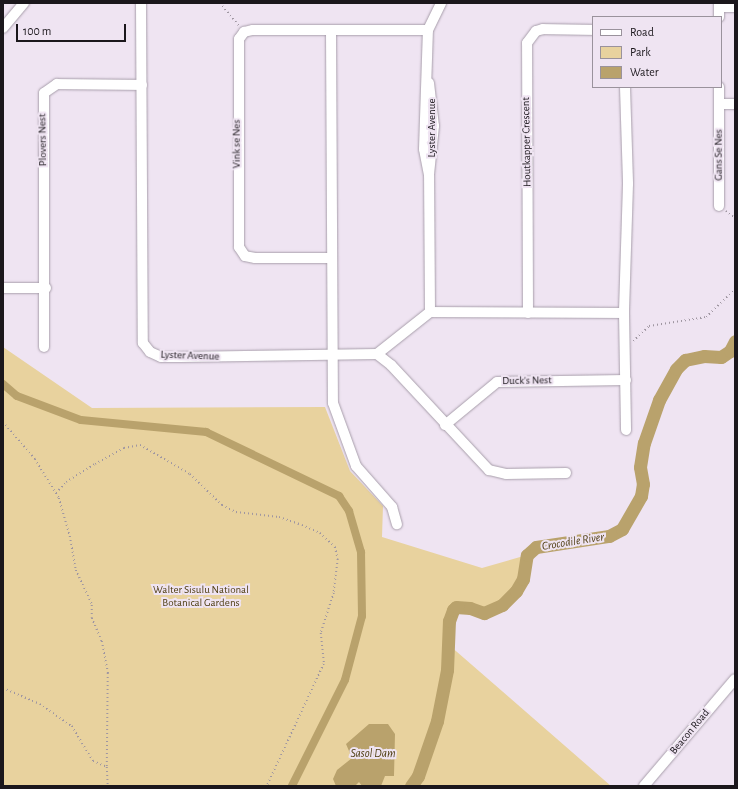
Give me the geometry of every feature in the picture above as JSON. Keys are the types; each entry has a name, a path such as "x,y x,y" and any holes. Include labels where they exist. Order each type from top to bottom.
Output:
{"street":[{"path":"3,28 24,3"},
{"name":"Lyster Avenue","path":"141,3 143,343 150,352 161,357 332,356 377,354"},
{"name":"Lyster Avenue","path":"430,312 429,175 434,126 428,81 428,30 441,3"},
{"path":"719,9 735,7"},
{"name":"Houtkapper Crescent","path":"528,313 527,43 536,31 543,29 592,30"},
{"path":"244,32 428,30"},
{"path":"331,31 332,356 335,414 356,466 392,507 397,524"},
{"name":"Vink se Nes","path":"244,32 239,39 237,54 239,247 245,256 255,258 332,258"},
{"name":"Plovers Nest","path":"44,347 46,288 44,94 57,84 142,85"},
{"path":"625,88 628,200 624,313 626,430"},
{"name":"Gans Se Nes","path":"719,88 719,206"},
{"path":"719,104 735,104"},
{"path":"3,288 46,288"},
{"path":"566,473 497,473 483,465 444,425 391,365 377,354 430,312 624,313"},
{"name":"Duck's Nest","path":"444,425 497,382 626,380"},
{"name":"Beacon Road","path":"644,786 735,679"}],"path":[{"path":"220,3 244,32"},
{"path":"719,206 735,218"},
{"path":"625,348 649,326 706,317 735,289"},
{"path":"3,422 35,459 56,493 70,536 76,570 90,598 92,618 104,654 108,673 108,786"},
{"path":"56,493 66,482 95,464 124,448 140,445 190,474 222,505 236,512 279,517 302,525 320,533 335,547 338,559 334,593 321,633 324,664 267,786"},
{"path":"3,688 40,704 72,726 93,761 107,767"}],"green space":[{"name":"Walter Sisulu National Botanical Gardens","path":"3,347 92,408 325,407 350,471 383,506 382,537 482,568 527,555 526,575 516,591 492,611 456,608 450,618 449,645 611,786 3,786"}],"water":[{"name":"Sasol Dam","path":"369,724 388,724 395,734 394,776 385,776 381,786 362,786 359,782 355,786 336,786 333,779 337,770 352,758 346,744"}],"waterway":[{"name":"Crocodile River","path":"411,786 418,776 437,721 447,670 449,621 453,610 456,607 470,608 484,613 502,605 516,591 523,579 527,555 536,547 609,536 622,529 641,496 643,484 640,467 644,443 659,400 676,369 685,360 704,356 721,357 730,351 735,341"},
{"path":"3,384 17,396 81,420 206,432 339,496 349,511 361,552 362,616 345,680 292,786"}]}
